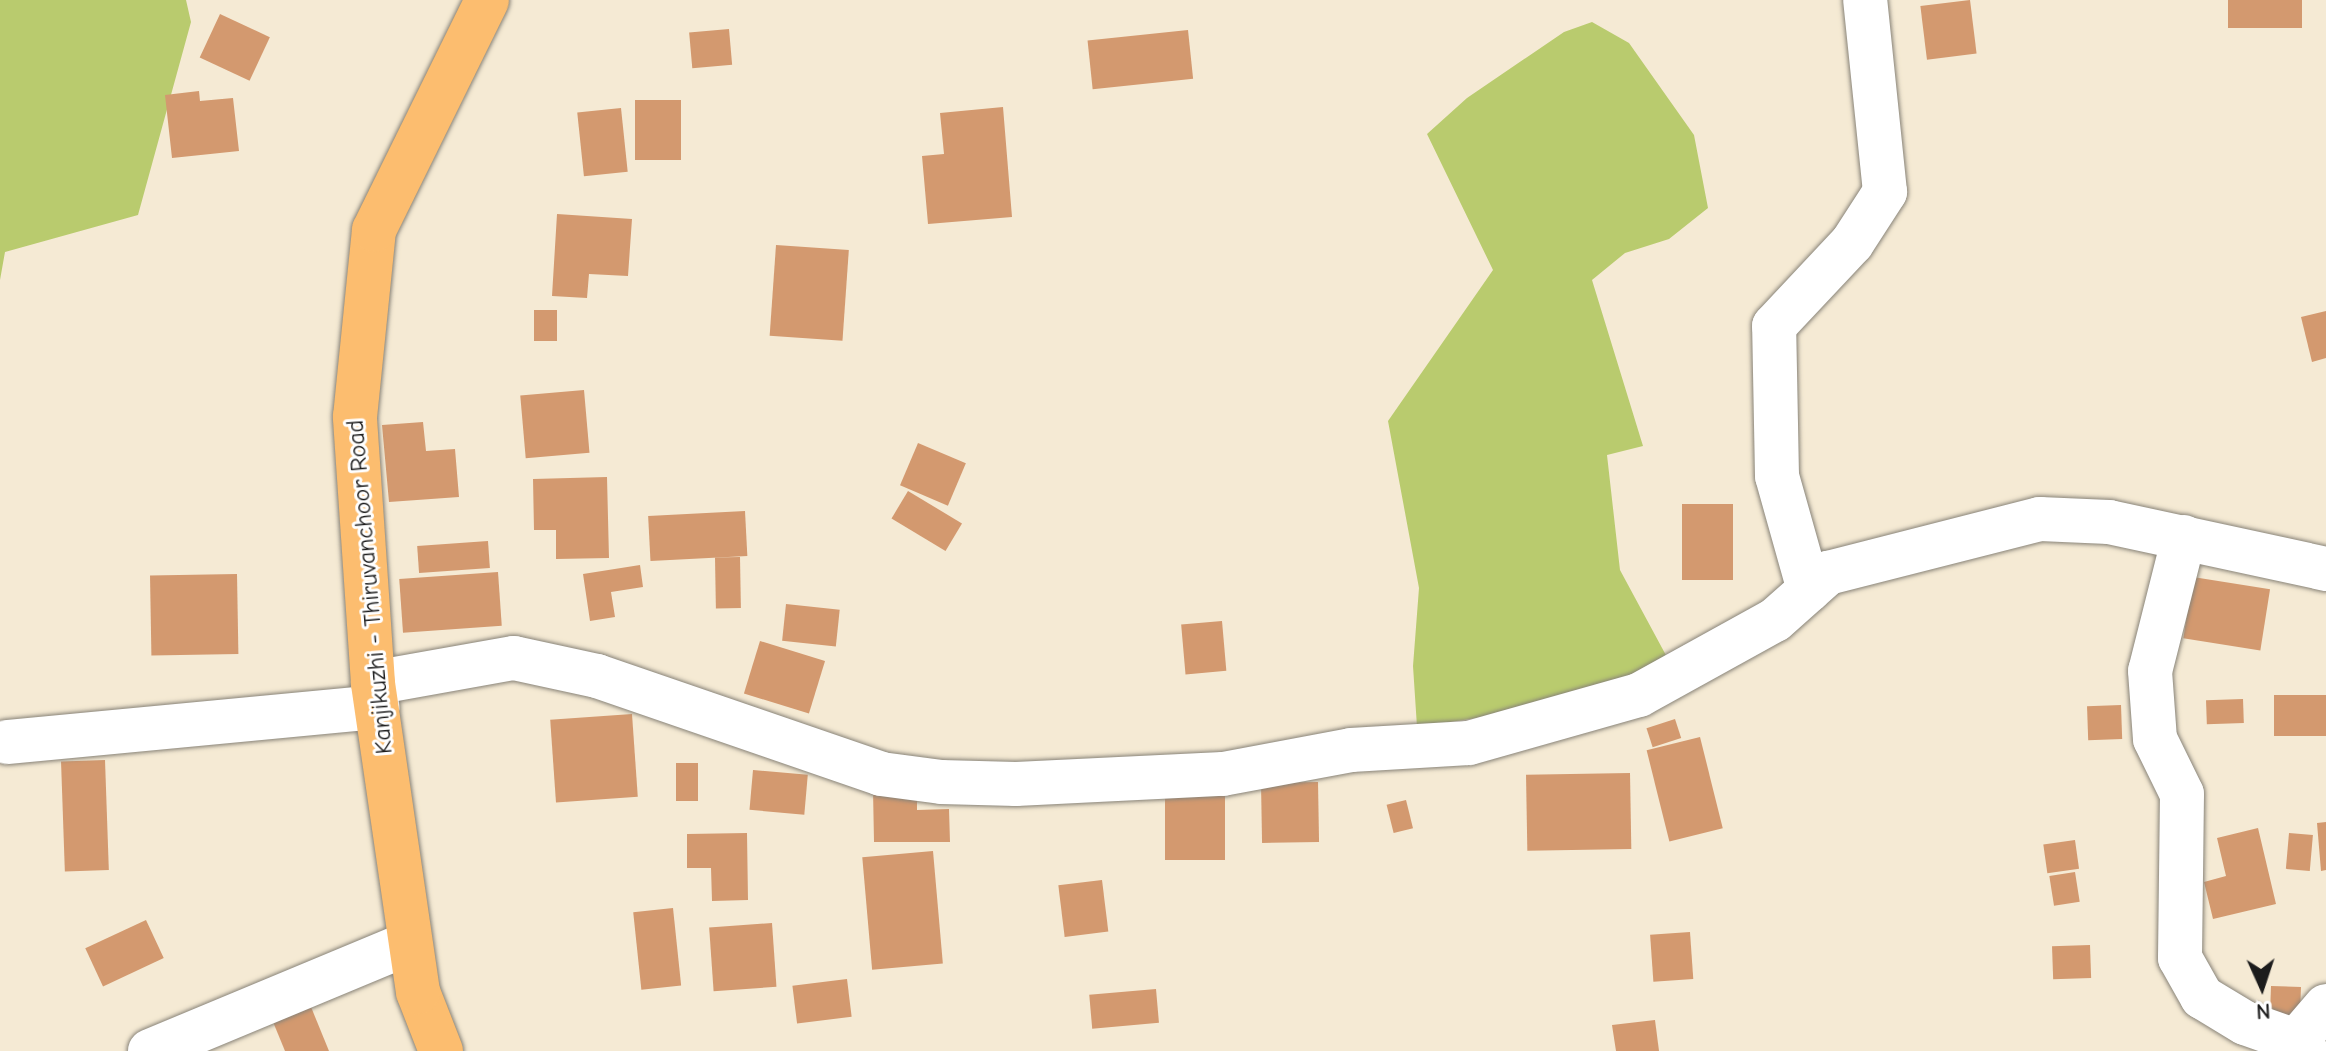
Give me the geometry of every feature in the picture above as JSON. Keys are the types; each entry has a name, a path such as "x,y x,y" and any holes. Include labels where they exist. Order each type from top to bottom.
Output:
{"main road":[{"name":"Kanjikuzhi - Thiruvanchoor Road","path":"441,1051 418,992 375,695 355,417 374,230 487,0"}],"street":[{"path":"1809,590 1777,476 1774,326 1852,243 1885,192 1865,0"},
{"path":"7,742 375,695 514,658 597,676 881,774 941,782 1016,784 1223,774 1351,750 1469,743 1639,695 1775,620 1828,573 2040,519 2109,522 2326,569"},
{"path":"2184,537 2150,671 2155,739 2182,794 2180,958 2202,997 2245,1023 2301,1046 2326,1006"},
{"path":"150,1051 409,943"}],"green space":[{"path":"0,0 186,0 191,22 138,215 5,252 0,280"},
{"path":"1592,22 1629,43 1694,135 1708,208 1669,239 1625,253 1592,280 1643,446 1607,455 1620,570 1668,659 1563,705 1417,727 1413,666 1419,588 1388,421 1493,270 1427,134 1467,98 1564,32"}],"building":[{"path":"1970,0 1977,54 1927,60 1920,6"},
{"path":"2228,0 2302,0 2302,28 2228,28"},
{"path":"220,14 270,37 250,81 200,58"},
{"path":"729,29 732,65 692,68 689,32"},
{"path":"1188,30 1193,79 1093,89 1088,41"},
{"path":"199,91 200,101 233,98 239,151 172,158 165,95"},
{"path":"635,100 681,100 681,160 635,160"},
{"path":"1003,107 1012,217 928,224 922,156 944,154 940,113"},
{"path":"621,108 628,172 584,176 577,113"},
{"path":"557,214 632,219 628,276 589,274 587,298 552,296"},
{"path":"776,245 849,250 842,341 770,336"},
{"path":"534,310 557,310 557,341 534,341"},
{"path":"2326,311 2326,358 2312,362 2301,317"},
{"path":"584,390 589,453 526,458 520,396"},
{"path":"423,422 426,451 455,449 459,497 389,502 382,425"},
{"path":"918,443 966,463 948,506 900,485"},
{"path":"607,477 609,558 556,559 556,530 534,530 533,479"},
{"path":"908,491 962,523 946,551 892,518"},
{"path":"1682,504 1733,504 1733,580 1682,580"},
{"path":"745,511 747,556 650,561 648,516"},
{"path":"488,541 490,568 419,573 417,546"},
{"path":"715,557 740,557 741,608 716,608"},
{"path":"640,565 643,587 611,592 615,617 590,621 583,574"},
{"path":"498,572 502,626 403,633 399,579"},
{"path":"237,574 238,654 151,656 150,576"},
{"path":"2193,577 2270,589 2260,650 2183,638"},
{"path":"786,604 840,610 836,646 782,641"},
{"path":"1222,621 1226,671 1186,674 1181,625"},
{"path":"760,641 825,661 809,713 744,694"},
{"path":"2274,695 2326,695 2326,736 2274,736"},
{"path":"2243,699 2244,723 2207,724 2206,700"},
{"path":"2121,705 2122,739 2088,740 2087,706"},
{"path":"632,714 638,797 556,803 550,720"},
{"path":"1675,719 1681,738 1653,747 1646,728"},
{"path":"1700,737 1723,828 1669,842 1647,750"},
{"path":"105,760 109,870 65,871 61,762"},
{"path":"676,763 698,763 698,801 676,801"},
{"path":"753,770 808,775 804,815 750,810"},
{"path":"1630,773 1631,849 1527,851 1526,775"},
{"path":"1318,782 1319,842 1262,843 1261,783"},
{"path":"917,789 917,810 949,809 950,842 874,842 873,790"},
{"path":"1165,792 1225,792 1225,860 1165,860"},
{"path":"1406,800 1413,828 1394,833 1387,805"},
{"path":"2326,822 2326,870 2321,871 2317,823"},
{"path":"2258,828 2276,904 2213,919 2204,882 2226,876 2217,838"},
{"path":"747,833 748,900 712,901 711,868 687,868 687,834"},
{"path":"2289,833 2313,835 2310,871 2286,869"},
{"path":"2075,840 2079,869 2047,873 2043,844"},
{"path":"933,851 943,964 872,970 862,857"},
{"path":"2075,872 2080,902 2054,906 2049,876"},
{"path":"1102,880 1108,932 1065,937 1058,885"},
{"path":"673,908 681,986 641,990 633,912"},
{"path":"146,920 164,958 103,986 85,948"},
{"path":"772,923 776,987 714,991 709,927"},
{"path":"1690,932 1693,979 1653,982 1650,935"},
{"path":"2090,945 2091,978 2053,979 2052,946"},
{"path":"847,979 852,1017 797,1023 792,986"},
{"path":"2271,986 2301,987 2299,1040 2269,1039"},
{"path":"1156,989 1159,1023 1092,1029 1089,995"},
{"path":"309,1002 329,1051 285,1051 271,1017"},
{"path":"1655,1020 1659,1051 1616,1051 1612,1025"}]}
